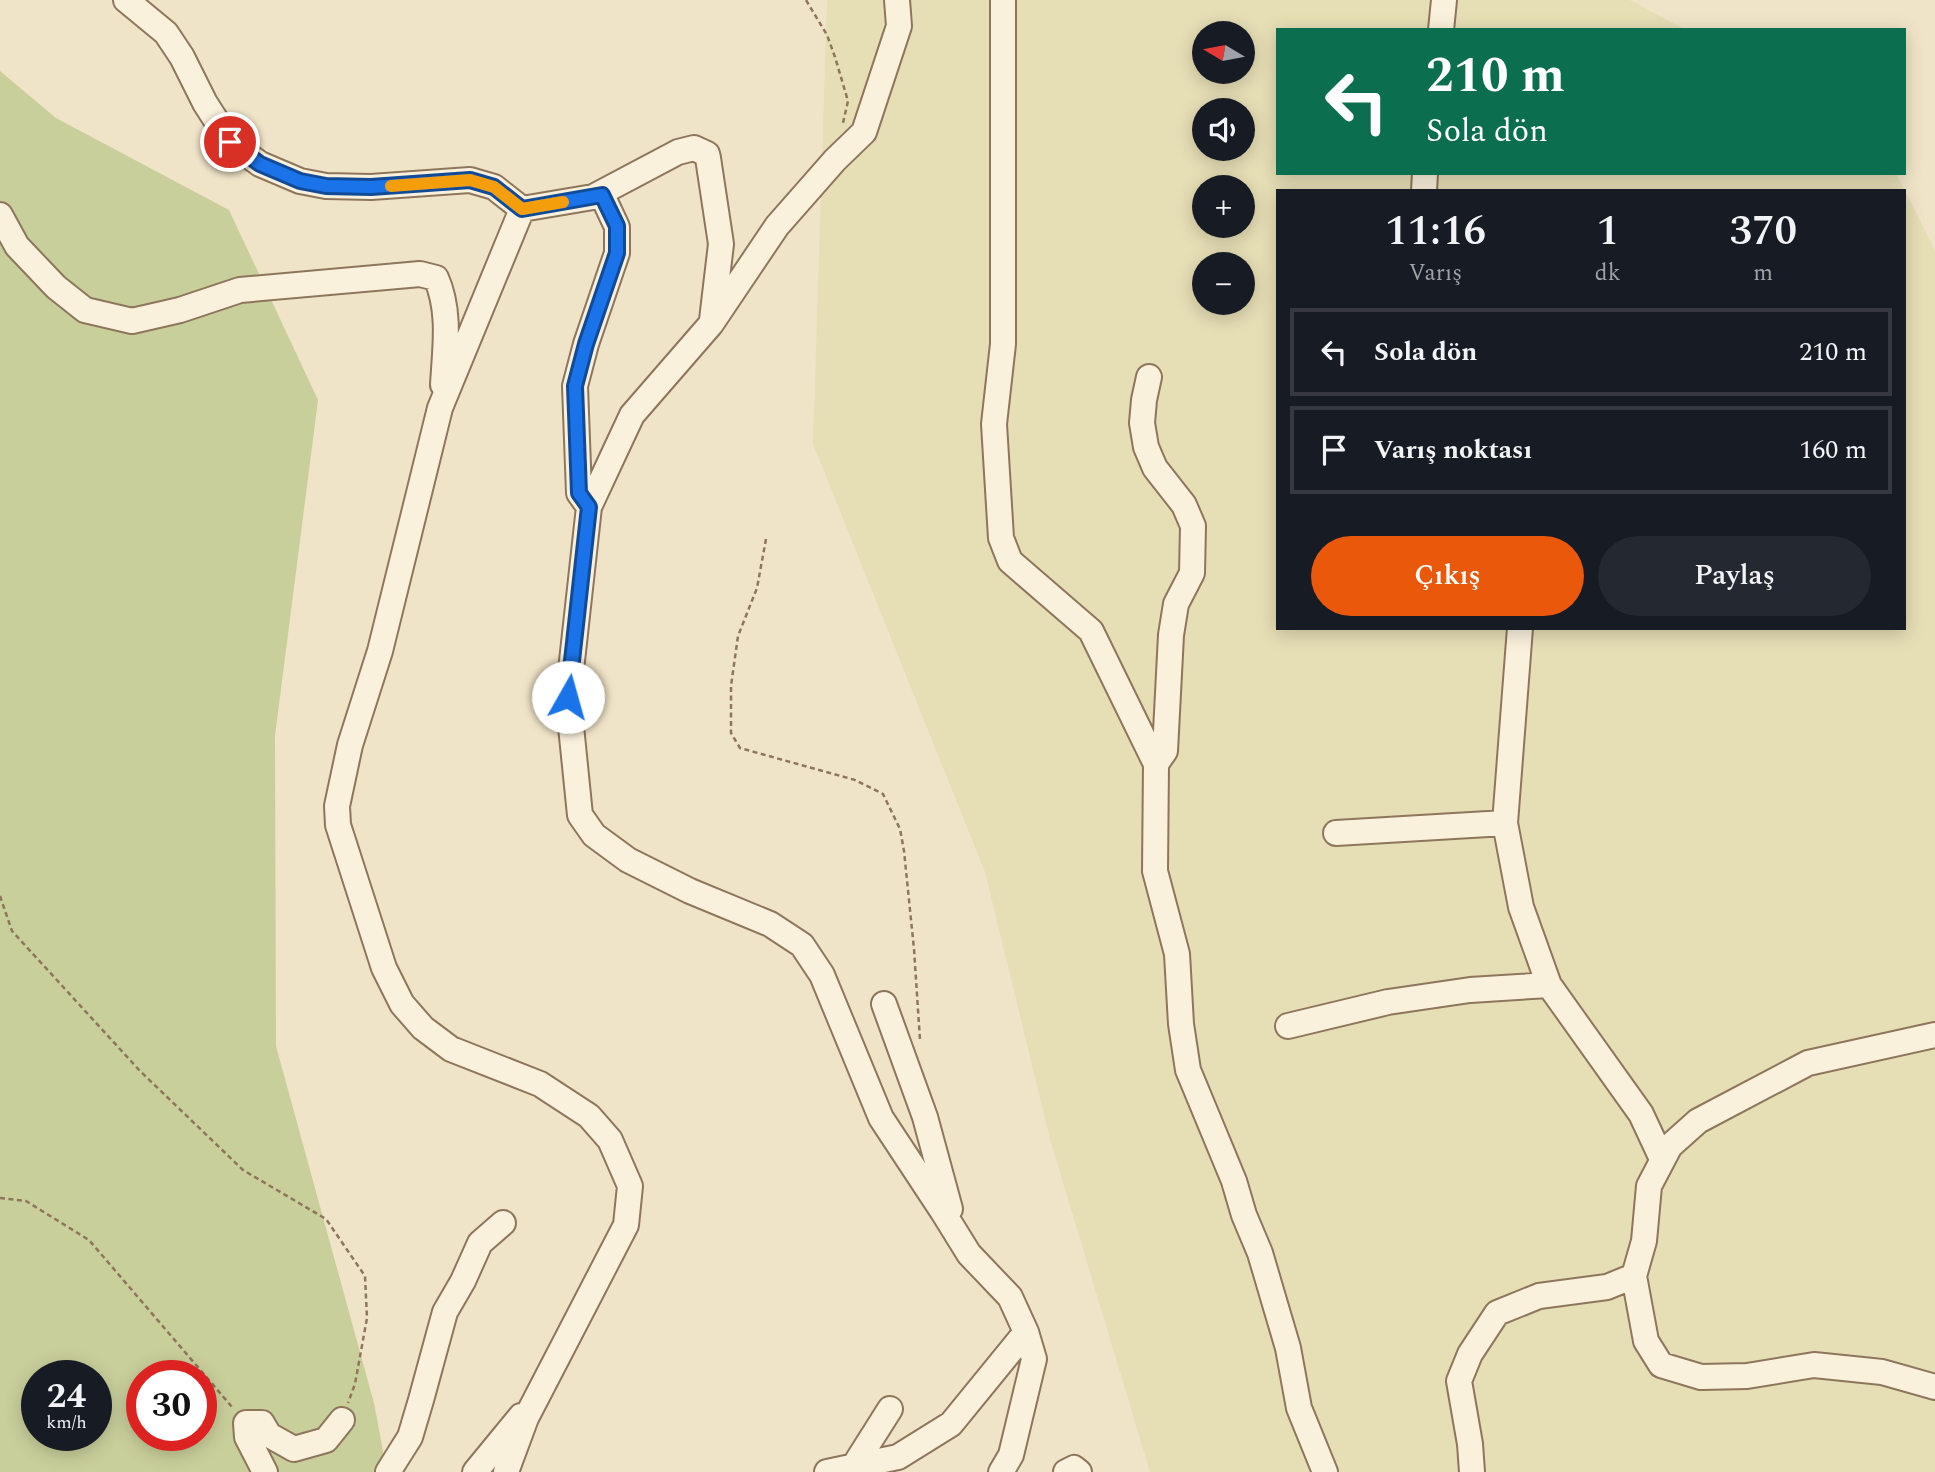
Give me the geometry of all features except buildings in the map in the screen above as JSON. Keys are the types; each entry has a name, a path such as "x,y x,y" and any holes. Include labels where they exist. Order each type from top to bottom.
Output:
{"street":[{"path":"126,0 166,33 230,142 260,164 300,181 326,186 371,187 470,180 494,187 522,209 602,195 617,226 617,253 586,344 575,386 579,493 589,507"},
{"path":"897,0 899,26 864,132 776,226 711,324 632,415 589,507 568,697 580,815 594,835 628,860 690,891 770,923 802,945 822,975 881,1118 969,1254 1010,1297 1026,1332 1034,1359 1011,1455 1001,1472"},
{"path":"1003,0 1003,344 994,424 1001,538 1010,561 1091,631 1156,764 1155,871 1177,954 1181,1024 1188,1070 1234,1181 1260,1254 1288,1348 1299,1408 1325,1472"},
{"path":"1441,28 1444,0"},
{"path":"593,197 678,152 694,148 707,154 721,244 711,324"},
{"path":"506,1472 526,1418 626,1225 629,1185 610,1140 589,1116 540,1084 451,1049 423,1028 402,1004 384,968 338,825 337,806 350,745 380,651 442,403 522,209"},
{"path":"0,215 17,246 56,288 85,310 132,321 180,310 240,290 420,274 436,278 442,291 446,318 442,403"},
{"path":"1149,377 1142,423 1146,447 1156,468 1184,505 1193,526 1192,573 1176,604 1171,635 1165,751 1156,764"},
{"path":"1520,630 1505,824 1521,907 1549,985 1641,1114 1662,1159"},
{"path":"1336,834 1505,824"},
{"path":"1288,1026 1388,1002 1470,990 1549,985"},
{"path":"884,1003 925,1117 956,1234"},
{"path":"1935,1035 1808,1063 1698,1121 1670,1146 1649,1186 1644,1241 1634,1276 1646,1341 1661,1365 1701,1377 1746,1376 1814,1365 1882,1372 1935,1387"},
{"path":"388,1472 410,1437 445,1312 480,1243 503,1223"},
{"path":"1472,1472 1459,1381 1470,1354 1497,1313 1539,1296 1607,1287 1634,1276"},
{"path":"827,1472 898,1457 951,1424 1026,1332"},
{"path":"475,1472 535,1401"},
{"path":"854,1466 890,1409"},
{"path":"265,1472 247,1437 246,1423 262,1423 269,1435 294,1449 326,1440 342,1420"},
{"path":"1066,1472 1074,1468 1079,1472"}],"path":[{"path":"806,0 827,35 835,57 848,101 843,125"},
{"path":"765,539 757,587 738,636 731,686 731,733 740,748 855,780 883,794 900,830 904,850 920,1039"},
{"path":"0,896 12,932 140,1071 243,1170 326,1219 365,1276 367,1318 355,1384 342,1420"},
{"path":"0,1198 26,1201 89,1240 246,1423"}],"shaded area":[{"path":"827,0 1630,0 1682,28 1276,28 1276,175 1897,175 1904,189 1276,189 1276,630 1906,630 1906,193 1935,250 1935,1472 1150,1472 1050,1139 985,872 813,444"}],"green space":[{"path":"0,71 56,118 229,210 318,400 275,736 276,1046 374,1403 387,1472 0,1472"}],"slow traffic":[{"path":"391,186 470,180 494,187 522,209 563,202"}],"route":[{"path":"230,142 260,164 300,181 326,186 371,187 470,180 494,187 522,209 602,195 617,226 617,253 586,344 575,386 579,493 589,507 568,697"}]}
